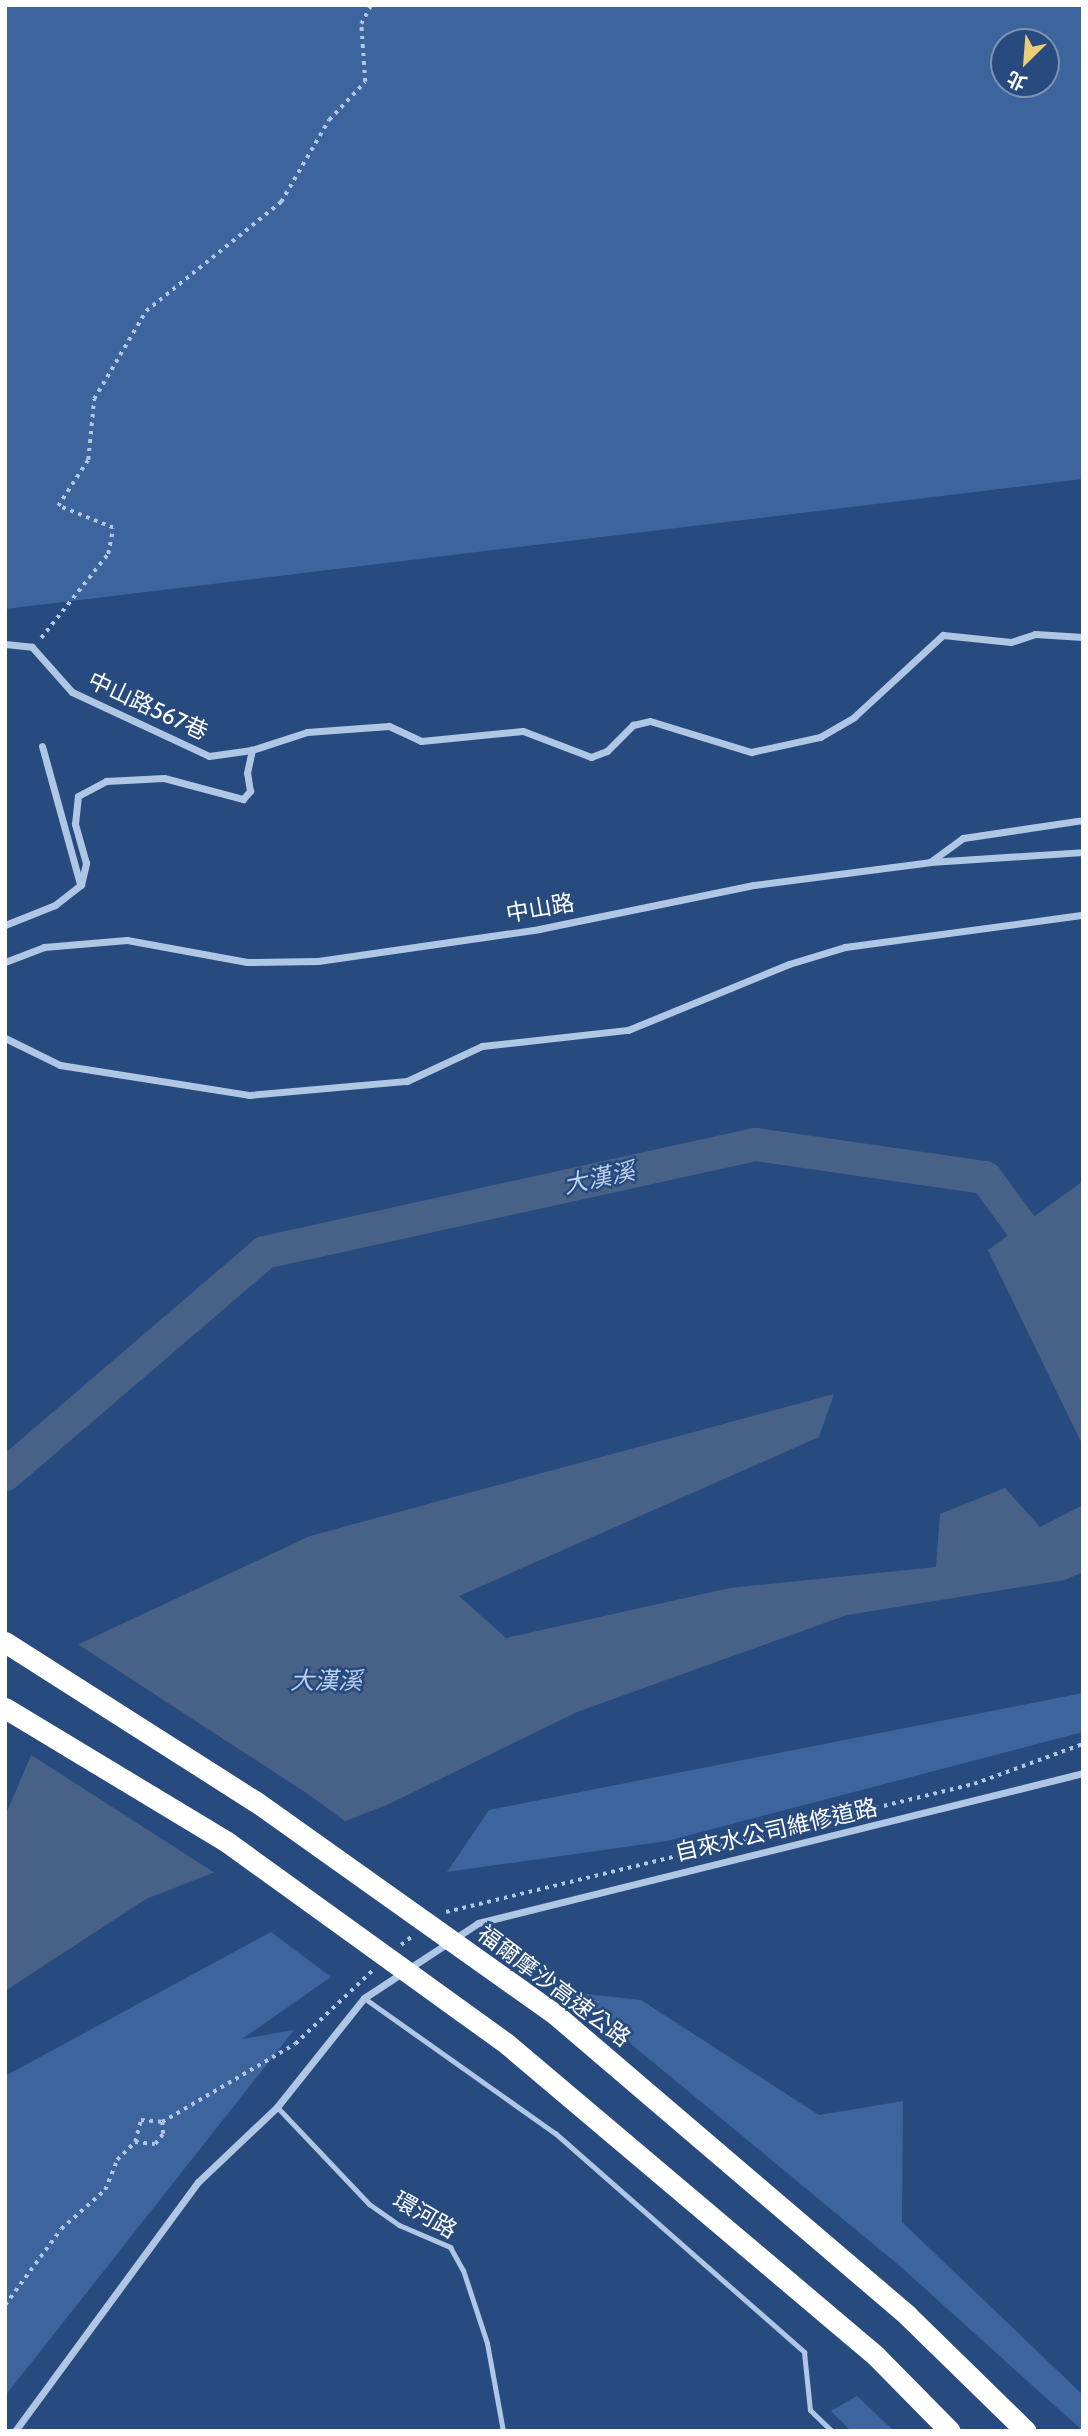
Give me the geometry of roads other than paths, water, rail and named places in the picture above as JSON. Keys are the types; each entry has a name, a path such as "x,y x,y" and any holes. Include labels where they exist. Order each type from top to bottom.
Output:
{"highway":[{"name":"福爾摩沙高速公路","path":"5,1642 255,1801 555,2015 908,2315 1026,2431"},
{"path":"5,1708 227,1842 507,2044 876,2356 950,2431"}],"street":[{"name":"中山路567巷","path":"5,644 32,647 72,692 209,756 252,750 307,732 389,726 421,741 523,732 591,757 607,751 633,725 650,721 751,752 820,737 854,717 943,635 1011,642 1035,634 1083,636"},
{"path":"42,746 81,885"},
{"path":"5,925 55,905 81,885 86,863 75,824 78,796 106,781 164,778 243,799 250,791 247,773 252,750"},
{"path":"930,862 963,838 1083,820"},
{"name":"中山路","path":"5,962 44,947 127,940 247,962 318,961 539,929 754,885 930,862 1083,852"},
{"path":"5,1038 60,1066 249,1095 407,1081 482,1046 628,1030 789,964 845,947 1083,915"},
{"name":"自來水公司維修道路","path":"365,1998 478,1923 1083,1773"},
{"path":"15,2431 198,2182 277,2107 365,1998"}],"lane":[{"path":"365,1998 555,2133 804,2352 810,2410 832,2431"},
{"name":"環河路","path":"277,2107 369,2204 400,2225 450,2247 477,2308 503,2431"}],"water":[{"path":"1083,1181 1083,1446 988,1250"},
{"name":"大漢溪","path":"834,1394 819,1437 459,1596 506,1638 730,1588 936,1567 940,1514 1005,1488 1040,1527 1083,1505 1083,1572 1065,1580 847,1615 577,1712 389,1804 146,1899 5,1991 5,1816 79,1644 310,1536"}],"waterway":[{"name":"大漢溪","path":"5,1474 264,1252 755,1144 985,1177 1083,1311"}]}
